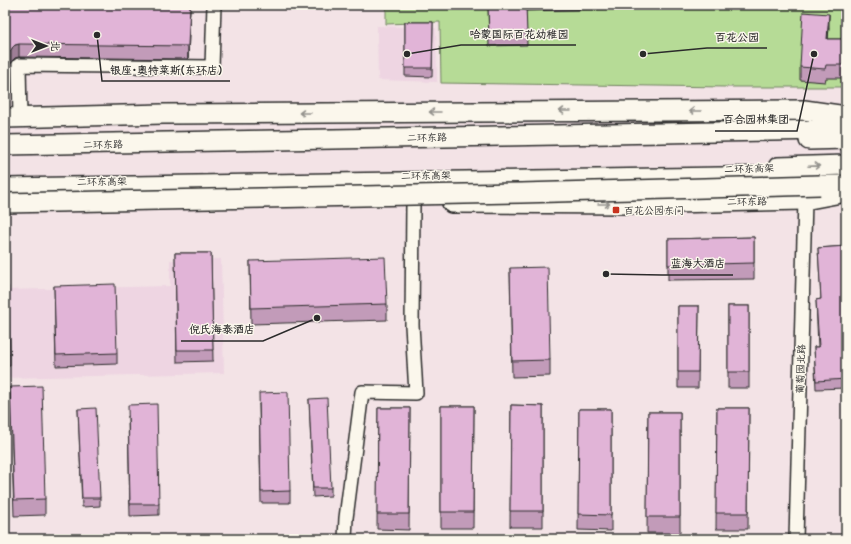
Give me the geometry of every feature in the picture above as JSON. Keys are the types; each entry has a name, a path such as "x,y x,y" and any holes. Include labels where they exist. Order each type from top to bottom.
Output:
{"highway":[{"path":"12,118 163,114 796,110 846,116"},
{"path":"5,135 679,124 804,120 846,116"},
{"name":"二环东路","path":"5,145 825,130 846,116"},
{"path":"5,156 846,139"},
{"name":"二环东高架","path":"5,183 545,173 846,165"},
{"name":"二环东路","path":"5,188 791,176 820,186 846,185"},
{"path":"5,203 820,186"},
{"name":"二环东路","path":"51,188 95,209"},
{"name":"二环东路","path":"5,212 326,203 630,204 805,200 846,192"}],"street":[{"path":"12,118 19,65 212,67 214,5"},
{"name":"葡萄园北路","path":"796,539 805,200"},
{"path":"345,539 346,518 362,392 416,393 412,325 413,203"}],"shaded area":[{"path":"377,26 436,28 437,82 378,80"},
{"path":"221,259 224,373 5,378 5,290 170,286 170,260"}],"green space":[{"path":"386,5 846,5 846,87 441,83 440,22 386,24"}],"building":[{"path":"5,5 190,5 188,46 19,44 15,45 11,51 5,51"},
{"path":"488,5 526,5 527,33 489,35"},
{"path":"803,12 829,14 827,39 846,39 846,65 826,65 825,69 800,67"},
{"path":"405,22 433,22 432,68 405,68"},
{"path":"754,237 754,263 668,265 668,239"},
{"path":"846,246 846,331 844,332 846,379 816,381 814,347 819,347 816,300 821,299 818,248"},
{"path":"175,253 211,253 213,350 177,350"},
{"path":"385,257 387,304 251,308 250,261"},
{"path":"548,267 550,360 512,361 510,268"},
{"path":"115,284 117,353 56,355 54,286"},
{"path":"5,286 8,286 10,354 5,354"},
{"path":"678,306 699,306 698,372 678,372"},
{"path":"728,306 749,306 749,372 728,372"},
{"path":"42,386 45,499 14,500 10,387"},
{"path":"288,392 290,491 261,492 259,393"},
{"path":"327,398 331,488 313,488 309,399"},
{"path":"157,404 159,504 130,504 128,405"},
{"path":"511,405 543,406 543,511 510,511"},
{"path":"441,406 474,406 473,512 441,512"},
{"path":"96,408 100,498 82,498 78,409"},
{"path":"378,408 410,408 409,514 377,514"},
{"path":"717,408 749,408 748,513 716,513"},
{"path":"579,409 611,409 611,515 578,514"},
{"path":"648,412 680,412 680,517 647,517"}],"place":[{"name":"银座·奥特莱斯(东环店)","path":"97,35"},
{"name":"哈蒙国际百花幼稚园","path":"407,54"},
{"name":"百花公园","path":"643,54"},
{"name":"百合园林集团","path":"814,54"},
{"name":"百花公园东门","path":"616,210"},
{"name":"蓝海大酒店","path":"606,274"},
{"name":"倪氏海泰酒店","path":"317,318"}]}
